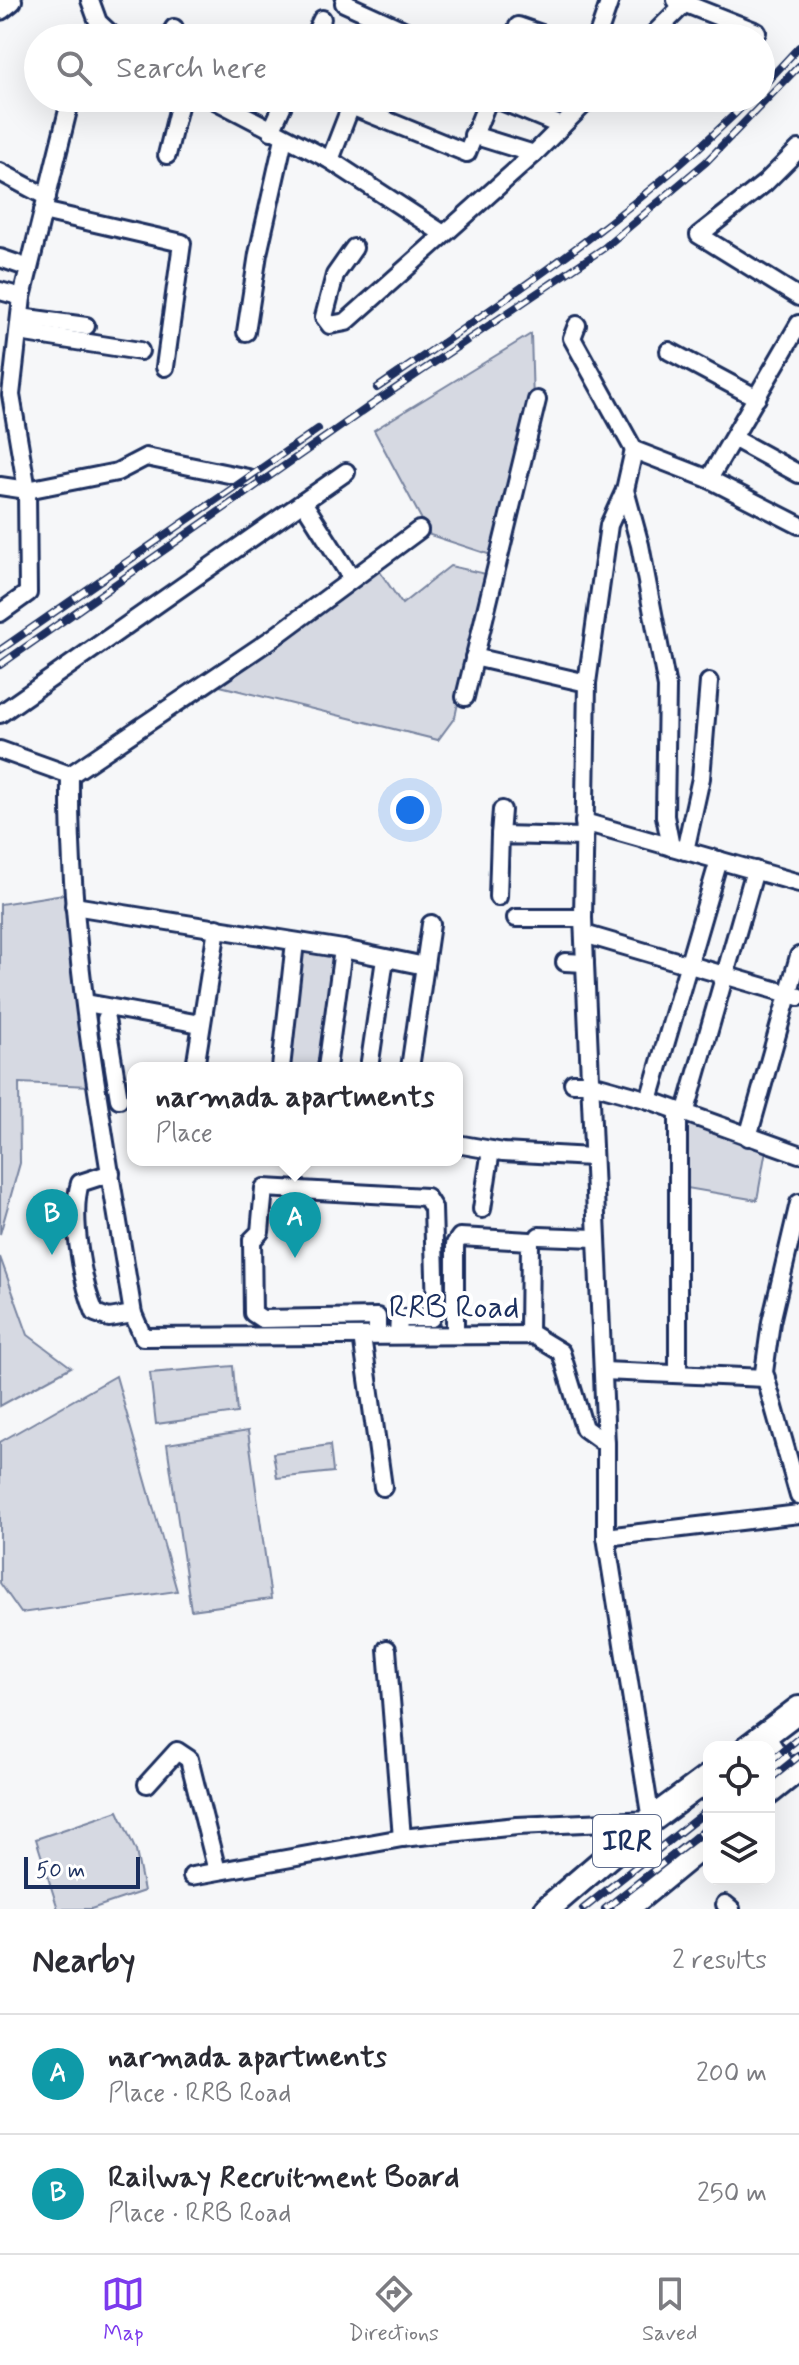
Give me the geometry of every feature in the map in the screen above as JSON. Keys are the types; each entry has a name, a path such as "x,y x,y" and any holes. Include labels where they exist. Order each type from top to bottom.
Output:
{"main road":[{"path":"0,8 10,0"},
{"path":"757,1741 799,1709"},
{"path":"775,1757 794,1772 775,1787"},
{"name":"IRR","path":"547,1909 651,1820 703,1781"},
{"name":"IRR","path":"625,1909 703,1845"}],"street":[{"path":"90,0 94,24"},
{"path":"345,0 344,3 381,24"},
{"path":"602,24 610,0"},
{"path":"667,24 683,1 738,24"},
{"path":"320,24 322,19"},
{"path":"0,613 28,593 27,490 6,393 20,325 22,297 68,112"},
{"path":"167,155 178,112"},
{"path":"236,112 330,160 442,233"},
{"path":"246,332 283,112"},
{"path":"330,160 348,112"},
{"path":"375,112 467,153 484,112"},
{"path":"526,112 562,126"},
{"path":"354,248 333,280 324,317 330,325 346,322 534,154 576,112"},
{"path":"473,135 534,154"},
{"path":"799,149 765,183 699,235 799,297"},
{"path":"0,172 45,204 182,243 165,367"},
{"path":"0,258 29,268"},
{"path":"0,291 22,297"},
{"path":"709,479 757,398 793,351 799,324"},
{"path":"20,325 86,326"},
{"path":"20,325 140,351"},
{"path":"577,325 572,338 634,450 709,479 799,525"},
{"path":"669,351 757,398"},
{"path":"465,697 537,400"},
{"path":"735,439 799,474"},
{"path":"192,1876 402,1838 517,1826 651,1820 606,1537 606,1444 591,1157 580,1083 585,963 587,683 609,525 625,490 634,450"},
{"path":"0,486 27,490 117,472 146,457 248,478"},
{"path":"0,714 346,472"},
{"path":"625,490 667,687 665,816 678,849"},
{"path":"303,502 352,579"},
{"path":"70,775 273,638 419,530"},
{"path":"474,657 587,683"},
{"path":"678,849 701,778 709,682"},
{"path":"0,750 70,775"},
{"path":"70,775 74,906 99,1098 111,1173 133,1314 109,1318 95,1313 88,1297 75,1202 80,1183 111,1173"},
{"path":"498,897 502,810"},
{"path":"500,835 584,830 678,849 799,883"},
{"path":"649,1100 719,860"},
{"path":"678,1374 682,1113 755,870"},
{"path":"74,906 343,949 425,966"},
{"path":"516,918 583,926 686,965 794,996"},
{"path":"411,1062 431,924"},
{"path":"196,1062 217,928"},
{"path":"282,1062 295,942"},
{"path":"328,1062 343,949"},
{"path":"748,1137 794,996 799,956"},
{"path":"370,1062 385,959"},
{"path":"565,962 585,963"},
{"path":"86,1003 200,1024"},
{"path":"99,1098 126,1096 106,1019"},
{"path":"580,1083 649,1100 799,1154"},
{"path":"463,1145 591,1157"},
{"path":"482,1209 491,1150"},
{"path":"264,1188 426,1197 433,1208 436,1309 431,1318 398,1326 377,1317 262,1319 253,1313 252,1240 260,1232 264,1188"},
{"path":"799,1203 792,1257 771,1322 766,1378 799,1496"},
{"path":"539,1236 595,1238"},
{"path":"455,1334 455,1244 460,1237 530,1241 529,1335"},
{"name":"RRB Road","path":"133,1314 143,1337 370,1336 398,1326 455,1334 529,1335 547,1341 561,1352 584,1428 606,1444"},
{"path":"377,1317 370,1336 383,1487"},
{"path":"603,1371 766,1378"},
{"path":"606,1537 799,1514"},
{"path":"387,1649 402,1838"},
{"path":"147,1784 177,1751 189,1759 217,1871"},
{"path":"724,1909 725,1904 731,1909"}],"shaded area":[{"path":"531,334 533,403 494,556 430,535 374,430"},
{"path":"450,566 486,574 455,717 438,740 220,686 378,569 402,604"},
{"path":"64,894 90,1086 19,1083 20,1163 0,1234 0,904"},
{"path":"295,942 343,949 328,1062 282,1062"},
{"path":"678,1112 767,1144 757,1200 681,1187"},
{"path":"0,1257 28,1335 71,1367 0,1406"},
{"path":"233,1366 237,1413 156,1424 150,1373"},
{"path":"116,1376 177,1591 21,1613 0,1583 0,1442"},
{"path":"248,1431 271,1599 191,1610 167,1444"},
{"path":"330,1445 333,1472 277,1478 273,1453"},
{"path":"118,1811 136,1851 144,1891 91,1909 58,1909 36,1839"}],"railway":[{"path":"775,73 799,47"},
{"path":"775,91 799,66"},
{"path":"377,388 618,216 736,112"},
{"path":"0,665 377,401 604,248 706,162 754,112"},
{"path":"0,650 318,429"},
{"path":"775,1757 799,1738"},
{"path":"775,1775 799,1756"},
{"path":"583,1909 704,1813"},
{"path":"605,1909 703,1832"}],"place":[{"name":"Railway Recruitment Board","path":"52,1255"},
{"name":"narmada apartments","path":"295,1258"}]}
